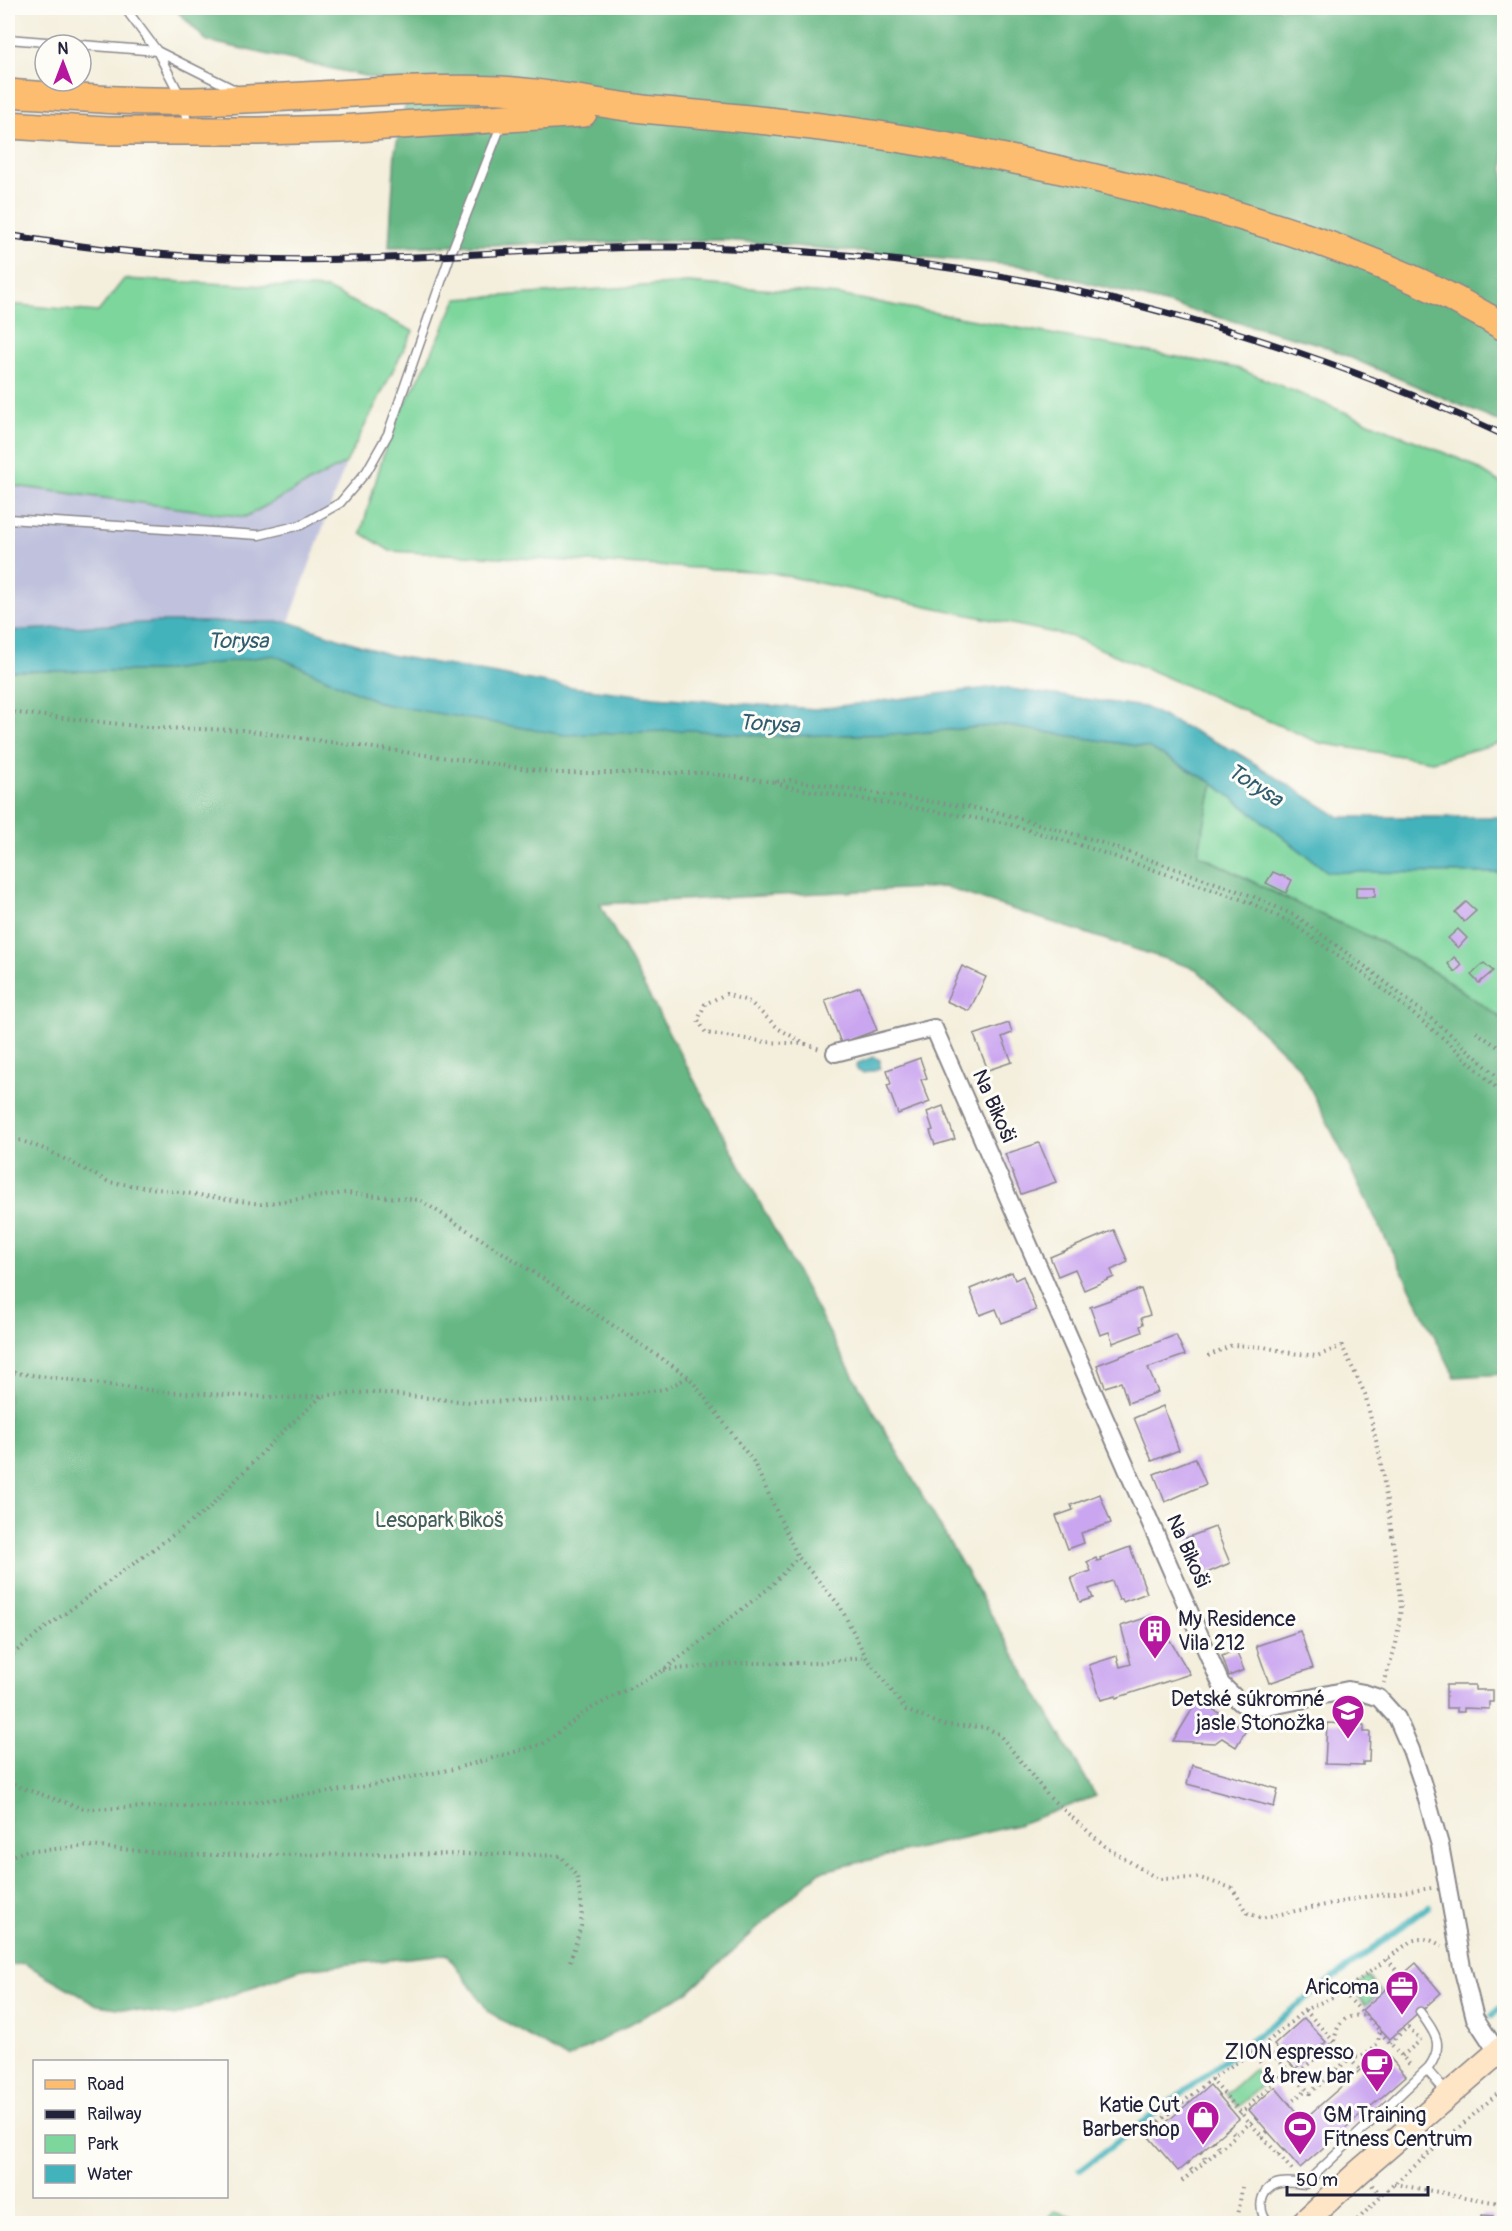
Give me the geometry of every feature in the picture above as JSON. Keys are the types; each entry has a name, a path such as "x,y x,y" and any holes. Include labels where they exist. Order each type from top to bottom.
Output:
{"main road":[{"path":"8,93 103,100 183,101 394,91 503,90 653,110 759,119 917,141 1070,172 1252,220 1400,272 1504,327"},
{"path":"10,126 188,132 340,129 504,117 653,110"}],"street":[{"name":"Na Bikoši","path":"835,1053 934,1028 1221,1684 1240,1703 1267,1707 1348,1690 1364,1693 1379,1698 1397,1718 1411,1750 1440,1845 1461,1958 1476,2018 1501,2050"},
{"path":"1302,2223 1501,2050"}],"lane":[{"path":"125,8 157,51 183,101 188,132"},
{"path":"8,39 157,51 252,99"},
{"path":"8,519 259,535 301,525 340,503 367,471 388,434 450,256 504,117"},
{"path":"1266,2221 1261,2211 1262,2199 1269,2188 1290,2182 1305,2184 1427,2070 1437,2057 1439,2046 1432,2029 1420,2012"},
{"path":"1427,2070 1449,2095"}],"path":[{"path":"8,712 156,728 242,730 558,773 705,773 774,782 788,787 1005,823 1089,848 1249,902 1293,924 1368,977 1449,1043 1504,1095"},
{"path":"774,782 790,780 993,811 1091,839 1252,896 1296,916 1370,970 1454,1037 1504,1083"},
{"path":"806,1044 766,1042 706,1033 698,1020 705,1004 726,994 750,1002 779,1029 806,1044 835,1053"},
{"path":"1476,1032 1504,1051"},
{"path":"8,1136 47,1150 109,1182 261,1204 346,1193 420,1200 550,1283 689,1377 753,1461 798,1557 840,1606 866,1657 906,1710 942,1725 984,1727 999,1734 1049,1797 1107,1848 1158,1879 1200,1878 1232,1888 1248,1913 1261,1918 1365,1896 1449,1886"},
{"path":"1208,1356 1232,1345 1264,1347 1317,1356 1342,1346 1365,1394 1380,1457 1396,1558 1401,1608 1396,1644 1384,1688"},
{"path":"8,1372 164,1392 292,1398 372,1392 467,1402 587,1400 665,1389 689,1377"},
{"path":"8,1658 45,1628 206,1511 283,1431 323,1396"},
{"path":"8,1783 84,1809 232,1805 356,1788 453,1768 543,1744 588,1710 664,1670 769,1588 798,1557"},
{"path":"664,1670 746,1663 816,1663 866,1657"},
{"path":"1335,1710 1346,1708 1345,1724"},
{"path":"8,1857 28,1850 90,1846 182,1856 515,1854 561,1856 577,1877 582,1906 581,1926 569,1965"},
{"path":"1145,2133 1181,2107 1211,2079 1264,2045 1305,2010 1343,1992 1411,1941 1422,1937 1431,1940 1461,1958"},
{"path":"1387,1959 1401,1976"},
{"path":"1343,1992 1415,2071"},
{"path":"1305,2010 1360,2070"},
{"path":"1294,2076 1305,2064 1335,2042 1336,2031 1342,2021 1353,2015 1365,2016"},
{"path":"1390,2043 1408,2027 1421,2040 1423,2047"},
{"path":"1264,2045 1310,2093 1350,2058 1361,2057 1371,2051 1378,2042 1380,2031"},
{"path":"1402,2056 1421,2040"},
{"path":"1252,2052 1275,2081"},
{"path":"1240,2114 1288,2070"},
{"path":"1211,2079 1305,2184"},
{"path":"1353,2223 1504,2088"},
{"path":"1289,2104 1307,2089"},
{"path":"1182,2181 1256,2118"},
{"path":"1229,2127 1236,2136"},
{"path":"1262,2137 1268,2132"},
{"path":"1213,2141 1221,2149"},
{"path":"1278,2155 1284,2149"},
{"path":"1201,2152 1207,2160"},
{"path":"1187,2164 1193,2172"},
{"path":"1394,2184 1504,2204"},
{"path":"1237,2223 1242,2187"}],"shaded area":[{"path":"346,463 289,622 159,622 8,631 8,485 245,517"}],"green space":[{"path":"174,8 1504,8 1504,424 1319,344 1024,266 725,240 389,247 395,151 410,86 207,41"},
{"path":"124,279 327,289 413,331 346,463 245,517 8,485 8,304 98,312"},
{"path":"688,283 838,295 1237,368 1469,463 1504,485 1504,742 1432,761 1320,743 1073,637 768,572 390,551 361,533 390,431 425,367 457,299"},
{"name":"Lesopark Bikoš","path":"274,655 383,704 766,736 906,734 1000,725 1150,748 1213,783 1198,854 1289,900 1379,941 1439,975 1504,1020 1504,1374 1455,1377 1300,1068 1196,969 944,887 600,904 844,1360 1096,1796 1017,1825 819,1872 688,1992 567,2059 489,2012 447,1954 301,1969 175,2016 97,2005 24,1963 8,1966 8,671 160,671"},
{"path":"1213,783 1328,872 1504,873 1504,1020 1439,975 1379,941 1289,900 1198,854"},
{"path":"1368,1976 1381,1992 1365,2005 1352,1989"},
{"path":"1254,2069 1266,2082 1238,2107 1226,2094"},
{"path":"1054,2211 1075,2217 1070,2223 1043,2223"}],"water":[{"name":"Torysa","path":"159,622 289,622 390,655 563,686 655,697 815,709 996,687 1144,707 1236,752 1339,817 1504,817 1504,873 1328,872 1213,783 1150,748 1000,725 906,734 766,736 692,730 565,735 383,704 274,655 160,671 8,671 8,631"},
{"path":"873,1057 880,1060 880,1068 864,1073 858,1071 856,1067 858,1063"}],"building":[{"path":"1273,872 1292,880 1286,893 1266,883"},
{"path":"1356,887 1375,887 1375,897 1356,897"},
{"path":"1466,902 1476,911 1464,922 1455,912"},
{"path":"1458,929 1467,938 1458,948 1448,938"},
{"path":"1454,957 1462,965 1455,972 1448,964"},
{"path":"1484,963 1493,971 1479,983 1471,975"},
{"path":"962,966 986,977 969,1011 946,1001"},
{"path":"860,987 877,1030 841,1043 825,1000"},
{"path":"1009,1023 1012,1033 1002,1037 1012,1062 988,1070 974,1035"},
{"path":"920,1058 927,1078 921,1080 930,1102 898,1114 887,1085 891,1084 887,1070"},
{"path":"943,1106 955,1139 935,1145 927,1112"},
{"path":"1039,1143 1056,1182 1021,1194 1005,1154"},
{"path":"1114,1230 1128,1262 1111,1270 1114,1277 1084,1290 1075,1269 1058,1276 1050,1257"},
{"path":"1012,1272 1015,1280 1023,1276 1036,1310 1002,1323 996,1309 980,1315 970,1289"},
{"path":"1141,1289 1150,1315 1141,1318 1142,1332 1113,1343 1109,1332 1100,1335 1090,1307"},
{"path":"1176,1335 1185,1355 1148,1368 1158,1392 1128,1403 1121,1382 1105,1387 1097,1365"},
{"path":"1163,1406 1179,1450 1152,1461 1134,1418"},
{"path":"1195,1458 1206,1484 1165,1502 1154,1474"},
{"path":"1100,1494 1111,1523 1081,1533 1084,1543 1068,1549 1056,1516 1073,1510 1071,1505"},
{"path":"1215,1527 1230,1563 1202,1575 1198,1568 1195,1569 1187,1553 1192,1551 1186,1538"},
{"path":"1130,1547 1147,1593 1123,1602 1122,1599 1119,1600 1112,1581 1089,1589 1093,1598 1080,1602 1071,1578 1091,1571 1087,1562 1096,1558 1097,1561 1101,1560 1100,1558"},
{"name":"My Residence Vila 212","path":"1151,1616 1160,1641 1168,1637 1190,1674 1116,1698 1116,1696 1101,1700 1089,1665 1117,1656 1120,1667 1131,1664 1121,1626"},
{"path":"1300,1631 1313,1668 1269,1683 1256,1646"},
{"path":"1236,1651 1244,1670 1229,1676 1222,1656"},
{"path":"1446,1685 1475,1685 1475,1690 1493,1690 1493,1702 1489,1702 1489,1709 1464,1708 1464,1712 1457,1712 1457,1708 1446,1708"},
{"path":"1198,1700 1246,1730 1236,1747 1222,1738 1215,1743 1173,1741"},
{"name":"Detské súkromné jasle Stonožka","path":"1327,1723 1364,1725 1364,1732 1370,1732 1369,1762 1363,1762 1363,1765 1325,1764"},
{"path":"1192,1765 1278,1789 1274,1807 1187,1784"},
{"path":"1416,1963 1441,1993 1390,2039 1362,2010"},
{"path":"1304,2018 1326,2042 1295,2069 1274,2045"},
{"path":"1383,2050 1406,2076 1300,2168 1249,2110 1275,2087 1303,2120"},
{"path":"1210,2085 1239,2119 1178,2171 1149,2137"},
{"path":"1482,2215 1493,2216 1492,2224 1480,2224"}],"waterway":[{"path":"1080,2170 1429,1906"},
{"path":"1492,2016 1504,2005"}],"railway":[{"path":"8,235 93,248 222,258 308,260 390,258 665,247 774,250 882,259 989,274 1095,295 1200,322 1303,354 1405,392 1504,435"}],"place":[{"name":"My Residence Vila 212","path":"1155,1660"},
{"name":"Detské súkromné jasle Stonožka","path":"1348,1740"},
{"name":"Aricoma","path":"1402,2016"},
{"name":"ZION espresso & brew bar","path":"1377,2093"},
{"name":"Katie Cut Barbershop","path":"1203,2146"},
{"name":"GM Training Fitness Centrum","path":"1300,2156"}]}
